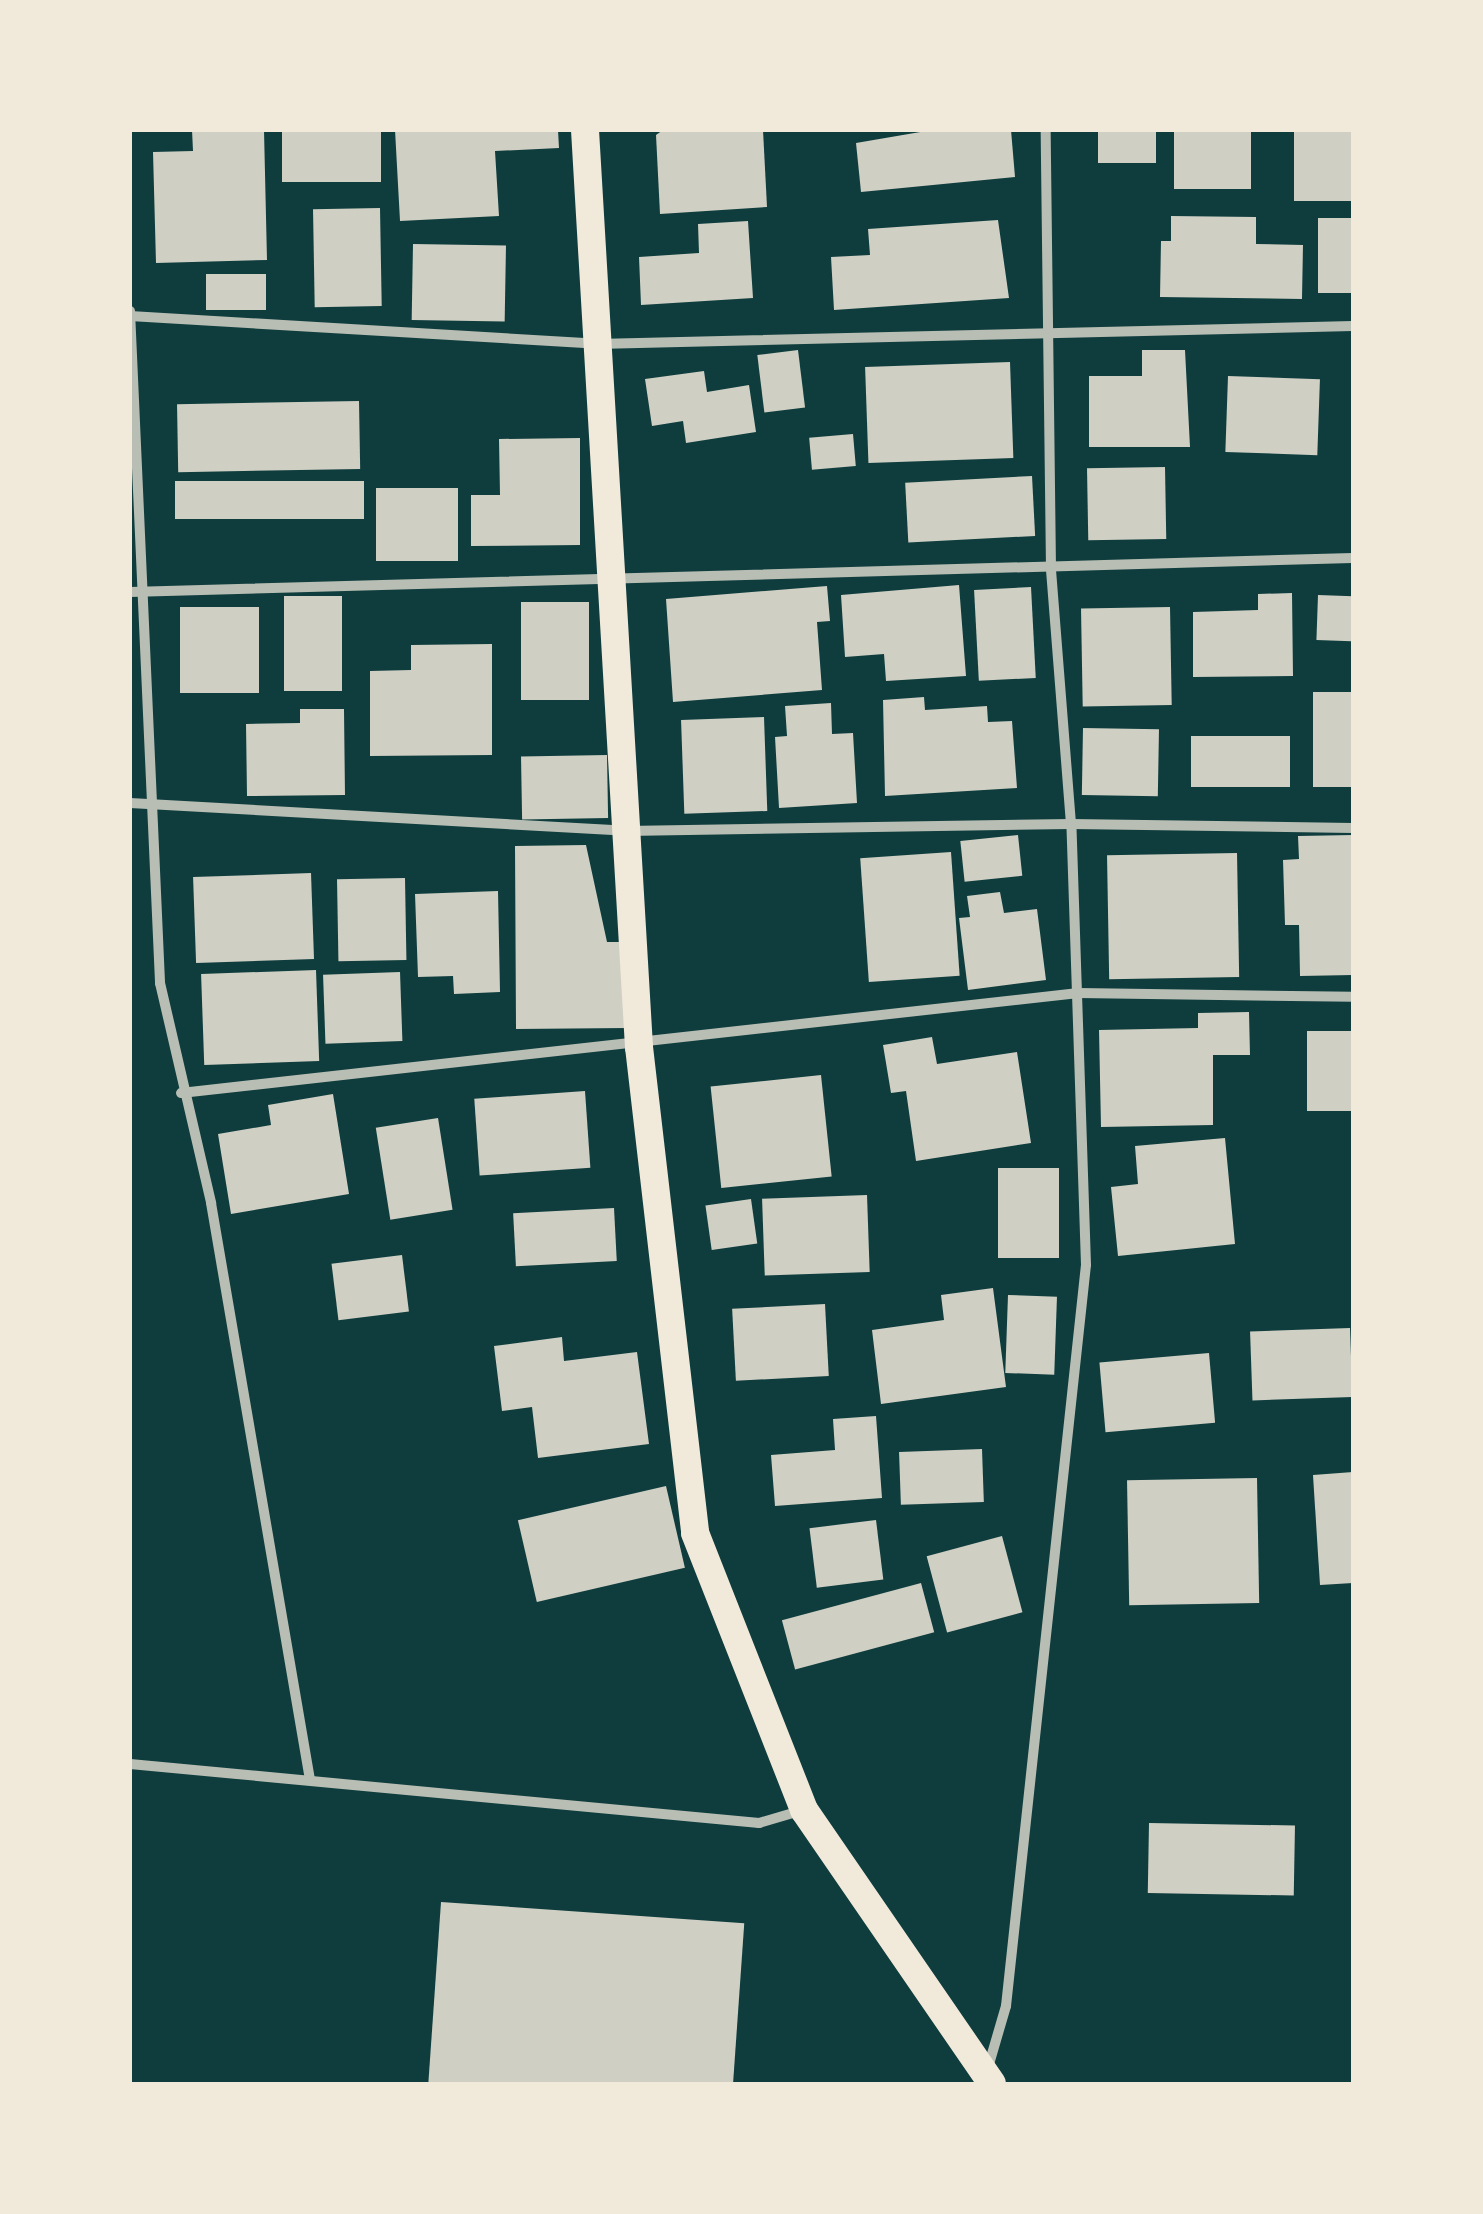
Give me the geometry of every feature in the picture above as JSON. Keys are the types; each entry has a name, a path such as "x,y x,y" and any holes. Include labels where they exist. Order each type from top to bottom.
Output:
{"highway":[{"path":"585,130 639,1046 694,1533 804,1810 989,2079"}],"street":[{"path":"989,2079 1006,2006 1086,1265 1071,824 1051,568 1046,130"},
{"path":"310,1780 210,1203 160,983 135,592 130,315 597,344 1049,338 1353,326"},
{"path":"135,592 1353,558"},
{"path":"130,803 626,831 1071,824 1353,828"},
{"path":"182,1093 639,1046 1078,993 1353,997"},
{"path":"130,1764 759,1823 804,1810"}],"building":[{"path":"192,130 264,130 267,260 156,263 153,152 193,151"},
{"path":"282,130 381,130 381,182 282,182"},
{"path":"395,130 558,130 559,148 495,151 499,216 400,221"},
{"path":"663,130 763,130 767,207 660,214 656,135"},
{"path":"932,130 1011,130 1015,177 861,192 856,143"},
{"path":"1098,130 1156,130 1156,163 1098,163"},
{"path":"1174,130 1251,130 1251,189 1174,189"},
{"path":"1294,130 1353,130 1353,201 1294,201"},
{"path":"380,208 382,306 315,307 313,209"},
{"path":"1171,216 1256,217 1256,244 1303,245 1302,299 1160,297 1161,241 1171,241"},
{"path":"1318,218 1353,218 1353,293 1318,293"},
{"path":"998,220 1009,298 834,310 831,257 870,255 868,229"},
{"path":"748,221 753,298 641,305 639,257 699,253 698,224"},
{"path":"413,244 506,246 505,322 412,320"},
{"path":"206,274 266,274 266,310 206,310"},
{"path":"798,350 805,408 764,413 757,355"},
{"path":"1142,350 1185,350 1190,447 1089,447 1089,376 1142,376"},
{"path":"1010,362 1013,458 868,463 865,367"},
{"path":"704,371 707,392 749,385 756,432 686,443 683,421 652,426 645,379"},
{"path":"1228,376 1320,379 1317,455 1225,452"},
{"path":"359,401 360,469 178,472 177,404"},
{"path":"853,434 856,466 812,470 809,438"},
{"path":"580,438 580,545 471,546 471,495 500,495 499,439"},
{"path":"1165,467 1166,539 1088,540 1087,468"},
{"path":"1032,476 1035,536 908,543 905,483"},
{"path":"175,481 364,481 364,519 175,519"},
{"path":"376,488 458,488 458,561 376,561"},
{"path":"959,585 966,676 886,681 884,654 845,657 841,595"},
{"path":"827,586 830,621 817,622 822,690 673,702 666,599"},
{"path":"1031,587 1036,678 979,681 974,590"},
{"path":"1292,593 1293,676 1193,677 1193,612 1258,610 1258,594"},
{"path":"1318,595 1353,596 1351,641 1316,640"},
{"path":"284,596 342,596 342,691 284,691"},
{"path":"521,602 589,602 589,700 521,700"},
{"path":"180,607 259,607 259,693 180,693"},
{"path":"1170,607 1172,705 1083,707 1081,609"},
{"path":"492,644 492,755 370,756 370,671 411,670 411,645"},
{"path":"1313,692 1353,692 1353,787 1313,787"},
{"path":"924,697 925,710 987,706 988,722 1012,721 1017,788 885,796 883,700"},
{"path":"831,703 832,734 853,733 857,803 779,808 775,737 787,736 785,706"},
{"path":"300,709 344,709 345,795 247,796 246,724 300,723"},
{"path":"764,717 767,811 684,814 681,720"},
{"path":"1083,728 1159,729 1158,796 1082,795"},
{"path":"1191,736 1290,736 1290,787 1191,787"},
{"path":"607,755 608,818 522,819 521,757"},
{"path":"1018,835 1022,876 965,882 960,841"},
{"path":"1353,835 1353,975 1300,976 1299,925 1285,925 1283,860 1299,859 1298,836"},
{"path":"586,845 607,942 627,942 627,1028 516,1029 515,846"},
{"path":"951,852 960,976 869,982 860,858"},
{"path":"1237,853 1239,977 1109,979 1107,855"},
{"path":"311,873 314,959 196,963 193,877"},
{"path":"405,878 406,960 338,961 337,879"},
{"path":"498,891 500,992 454,994 453,976 418,977 415,894"},
{"path":"1000,892 1004,913 1037,909 1046,980 968,990 959,918 970,917 967,896"},
{"path":"316,970 319,1061 204,1065 201,974"},
{"path":"400,972 402,1041 325,1044 323,975"},
{"path":"1249,1012 1250,1055 1213,1055 1213,1125 1101,1127 1099,1030 1198,1028 1198,1013"},
{"path":"1307,1031 1353,1031 1353,1111 1307,1111"},
{"path":"932,1037 937,1064 1017,1052 1031,1143 916,1161 906,1091 891,1093 883,1045"},
{"path":"821,1075 832,1176 721,1188 711,1087"},
{"path":"585,1091 590,1168 480,1176 474,1099"},
{"path":"333,1094 349,1194 231,1214 218,1134 271,1125 268,1105"},
{"path":"438,1118 453,1210 390,1220 376,1128"},
{"path":"1225,1138 1235,1244 1118,1256 1111,1187 1138,1184 1135,1146"},
{"path":"998,1168 1059,1168 1059,1258 998,1258"},
{"path":"867,1195 870,1272 765,1276 762,1199"},
{"path":"751,1199 757,1244 712,1250 705,1205"},
{"path":"614,1208 617,1261 516,1266 513,1213"},
{"path":"402,1255 409,1312 338,1320 332,1264"},
{"path":"993,1288 1006,1387 881,1404 872,1330 944,1320 941,1295"},
{"path":"1008,1295 1057,1297 1054,1375 1005,1373"},
{"path":"825,1304 829,1376 736,1381 732,1309"},
{"path":"1350,1328 1352,1397 1252,1400 1250,1331"},
{"path":"562,1337 564,1361 637,1352 649,1444 538,1458 532,1407 502,1411 494,1346"},
{"path":"1209,1353 1215,1423 1106,1432 1099,1363"},
{"path":"876,1416 882,1498 775,1506 771,1455 835,1450 833,1419"},
{"path":"982,1449 984,1502 901,1505 899,1452"},
{"path":"1353,1472 1353,1583 1320,1585 1313,1475"},
{"path":"1257,1478 1259,1603 1129,1605 1127,1480"},
{"path":"666,1486 685,1568 537,1602 518,1520"},
{"path":"876,1520 883,1580 817,1588 809,1528"},
{"path":"1002,1536 1022,1612 947,1632 927,1556"},
{"path":"921,1583 934,1632 795,1670 782,1620"},
{"path":"1149,1823 1295,1826 1294,1896 1148,1893"},
{"path":"441,1902 744,1923 733,2084 428,2084"}]}
